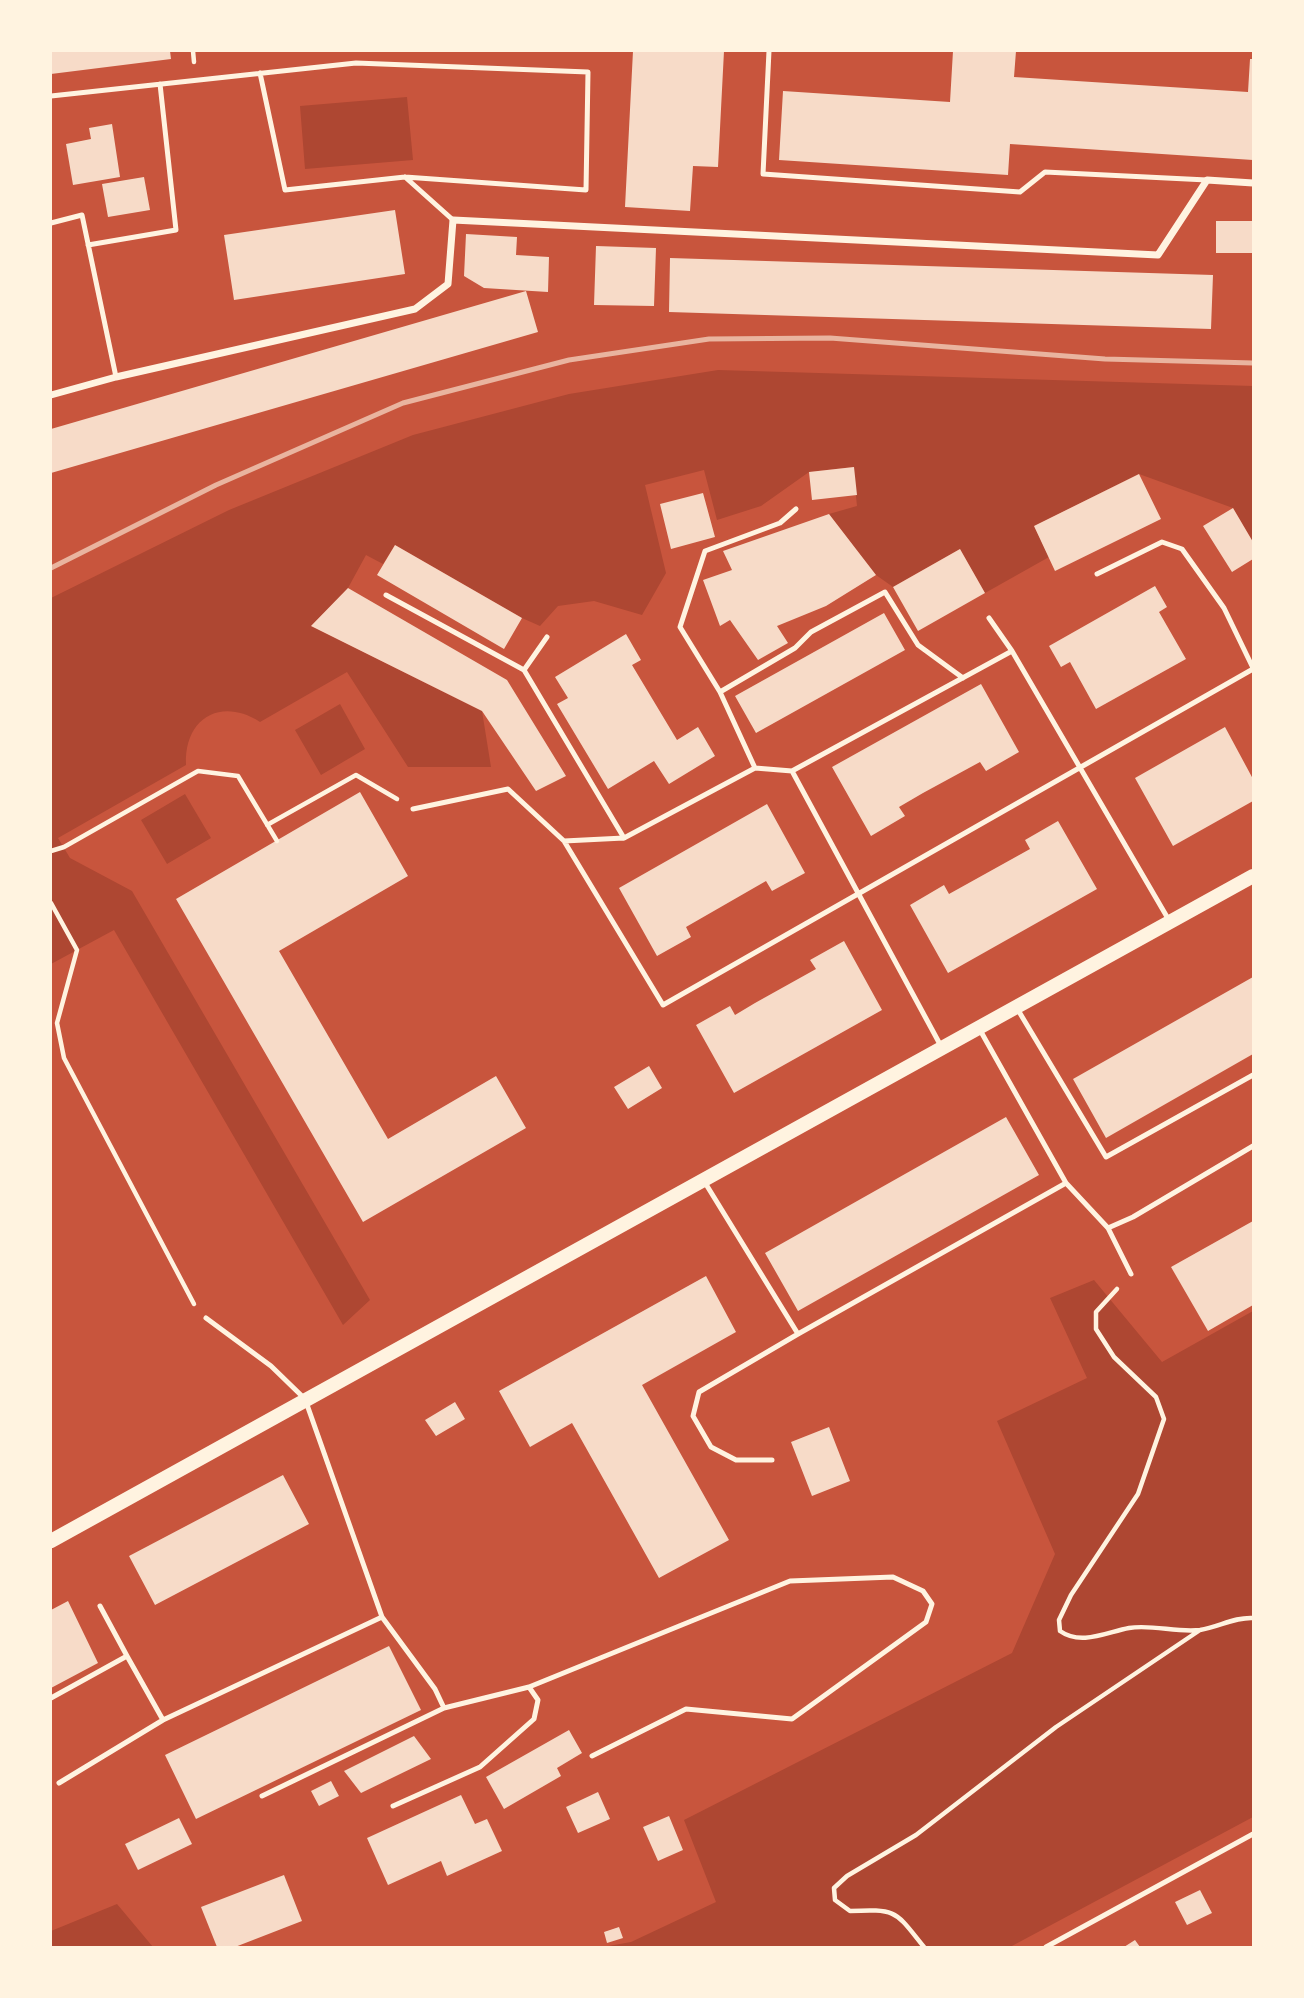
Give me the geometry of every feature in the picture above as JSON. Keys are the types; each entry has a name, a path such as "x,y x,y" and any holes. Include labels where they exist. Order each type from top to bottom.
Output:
{"main road":[{"path":"51,1541 1253,876"}],"street":[{"path":"51,395 116,377 415,309 448,284 453,220 1158,255 1207,180 1253,183"}],"lane":[{"path":"769,51 763,174 1020,192 1045,172 1207,180"},
{"path":"51,96 356,63 588,72 586,190 405,177 285,190 260,74"},
{"path":"88,245 176,230 160,84"},
{"path":"405,177 453,220"},
{"path":"51,223 82,215 116,377"},
{"path":"755,768 720,692 680,627 705,551 780,523 796,509"},
{"path":"414,809 508,789 564,841 663,1005 1253,669 1224,608 1182,549 1162,542 1097,574"},
{"path":"720,692 795,648 811,632 885,592 918,645 963,678"},
{"path":"386,595 524,670 624,838"},
{"path":"989,618 1012,651 1170,922"},
{"path":"524,670 547,637"},
{"path":"564,841 624,838 755,768 792,771 1012,651"},
{"path":"792,771 942,1048"},
{"path":"1016,1007 1106,1157 1253,1075"},
{"path":"979,1027 1066,1183 1108,1228 1131,1274"},
{"path":"1108,1228 1133,1217 1253,1146"},
{"path":"703,1180 798,1334"},
{"path":"772,1460 736,1460 711,1447 693,1416 699,1392 1066,1183"},
{"path":"206,1318 271,1366 305,1399 382,1617 435,1689 444,1708"},
{"path":"262,1796 444,1708 529,1686 790,1581 893,1577 923,1591 932,1604 926,1622 792,1719 686,1709 592,1756"},
{"path":"100,1606 163,1720"},
{"path":"59,1783 163,1720 382,1617"},
{"path":"51,1698 127,1656"},
{"path":"393,1806 480,1767 534,1719 538,1700 529,1686"},
{"path":"1046,1947 1253,1834"}],"path":[{"path":"51,851 64,848 198,771 238,776 277,841"},
{"path":"267,825 356,775 414,809"},
{"path":"51,903 77,950 57,1023 64,1058 189,1298 206,1318"},
{"path":"1131,1274 1096,1312 1096,1329 1114,1357 1156,1396 1164,1419 1138,1494 1071,1595 1059,1620 1060,1631 1069,1637 1096,1637 1131,1628 1201,1630"},
{"path":"924,1947 901,1917 883,1909 850,1911 835,1900 834,1888 846,1876 916,1835 1056,1727 1201,1630 1241,1617 1253,1618"}],"shaded area":[{"path":"407,97 413,160 305,169 300,106"},
{"path":"718,370 1253,386 1253,542 1233,508 1139,474 1034,526 1049,557 985,593 960,549 893,587 876,575 829,514 857,506 853,467 809,472 761,506 717,520 704,470 645,485 666,573 642,615 594,601 558,606 540,626 395,545 383,564 366,555 348,588 311,626 482,711 491,767 408,767 347,672 260,722 232,712 219,712 208,717 198,724 191,735 186,765 58,838 70,858 132,891 370,1300 343,1325 114,930 51,964 51,598 229,510 413,435 569,394"},
{"path":"340,704 365,749 321,775 295,730"},
{"path":"185,794 211,838 167,864 141,820"},
{"path":"1094,1280 1162,1362 1253,1311 1253,1817 1010,1947 603,1947 631,1942 716,1902 684,1820 1012,1653 1055,1554 997,1421 1087,1378 1050,1298"},
{"path":"117,1904 153,1947 51,1947 51,1931"}],"building":[{"path":"51,51 170,51 171,59 51,74"},
{"path":"633,51 724,51 718,167 693,166 690,211 625,207"},
{"path":"953,51 1016,51 1014,77 1248,92 1250,59 1253,59 1253,160 1010,144 1008,175 779,160 783,91 950,102"},
{"path":"112,124 120,177 73,185 66,144 91,139 89,128"},
{"path":"144,177 150,210 108,217 102,184"},
{"path":"395,210 405,274 234,300 224,235"},
{"path":"1216,221 1253,221 1253,253 1216,253"},
{"path":"466,234 517,237 516,255 549,257 548,292 484,288 464,276"},
{"path":"596,246 656,248 654,306 594,305"},
{"path":"670,258 1213,275 1211,329 669,312"},
{"path":"526,291 538,332 51,473 51,429"},
{"path":"854,467 857,495 812,500 809,472"},
{"path":"1139,474 1161,519 1055,571 1034,526"},
{"path":"703,493 715,537 671,549 660,504"},
{"path":"1233,508 1253,542 1253,559 1232,572 1203,526"},
{"path":"829,514 876,575 826,606 777,626 788,643 758,660 730,620 720,626 703,580 732,570 723,551"},
{"path":"395,545 522,618 504,649 377,575"},
{"path":"960,549 985,593 918,631 893,587"},
{"path":"1155,586 1167,607 1159,612 1186,659 1096,709 1070,662 1061,667 1049,646"},
{"path":"348,588 507,680 566,776 536,791 482,711 311,626"},
{"path":"884,613 905,650 756,733 735,696"},
{"path":"626,634 641,660 632,665 677,740 698,727 715,756 669,784 654,761 608,789 557,704 568,698 555,677"},
{"path":"981,684 1019,752 986,771 980,762 923,793 899,807 905,816 871,836 832,767"},
{"path":"1225,727 1253,779 1253,801 1173,846 1135,778"},
{"path":"360,792 408,876 279,951 388,1139 496,1076 526,1128 363,1222 176,899"},
{"path":"767,804 805,873 772,891 766,881 686,927 691,937 657,956 619,888"},
{"path":"1058,821 1097,889 948,973 910,905 944,885 949,894 1030,849 1025,840"},
{"path":"844,941 882,1010 734,1093 696,1025 730,1006 735,1015 816,969 810,960"},
{"path":"1253,977 1253,1054 1106,1138 1073,1079"},
{"path":"649,1066 662,1088 628,1109 614,1087"},
{"path":"1006,1117 1039,1175 798,1311 765,1253"},
{"path":"1253,1221 1253,1305 1208,1331 1171,1267"},
{"path":"706,1276 736,1332 642,1385 729,1540 659,1578 572,1423 530,1447 499,1391"},
{"path":"455,1402 465,1419 436,1436 425,1420"},
{"path":"829,1427 850,1481 812,1496 791,1442"},
{"path":"283,1475 309,1524 155,1605 129,1556"},
{"path":"68,1601 98,1663 51,1688 51,1610"},
{"path":"389,1646 421,1710 196,1819 165,1755"},
{"path":"569,1730 582,1753 557,1768 561,1776 504,1809 486,1777"},
{"path":"414,1736 431,1759 361,1793 344,1771"},
{"path":"331,1781 339,1796 319,1806 311,1791"},
{"path":"598,1792 610,1819 578,1833 566,1807"},
{"path":"461,1795 475,1824 487,1819 502,1851 447,1876 441,1861 388,1885 367,1838"},
{"path":"669,1816 683,1850 658,1861 643,1827"},
{"path":"179,1818 192,1844 138,1870 125,1844"},
{"path":"284,1875 302,1921 235,1947 217,1947 201,1907"},
{"path":"1200,1890 1212,1913 1187,1925 1175,1902"},
{"path":"619,1927 623,1938 607,1943 604,1932"},
{"path":"1135,1940 1140,1947 1124,1947"}],"railway":[{"path":"51,568 216,485 403,403 569,360 709,339 830,338 1105,359 1253,363"}]}
